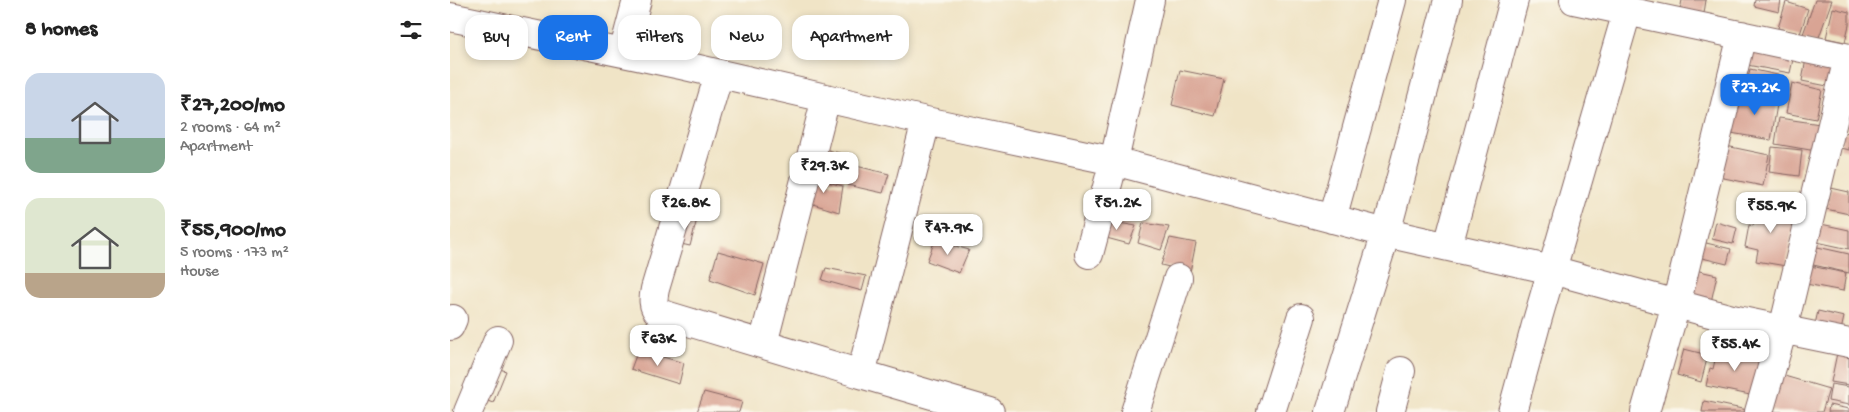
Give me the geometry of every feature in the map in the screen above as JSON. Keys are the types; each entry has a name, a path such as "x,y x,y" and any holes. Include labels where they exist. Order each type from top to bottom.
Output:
{"street":[{"path":"633,15 637,0"},
{"path":"1089,254 1114,161 1150,0"},
{"path":"1332,219 1392,0"},
{"path":"1330,412 1386,233 1448,0"},
{"path":"1448,246 1514,0"},
{"path":"1580,1 1849,58 1783,329 1758,412"},
{"path":"1512,412 1627,12"},
{"path":"450,17 618,52"},
{"path":"1645,412 1676,305 1742,35"},
{"path":"656,60 1114,161 1386,233 1552,270 1732,319 1849,344"},
{"path":"719,74 655,289 654,304 659,313 990,412"},
{"path":"763,344 826,98"},
{"path":"861,374 926,121"},
{"path":"1135,412 1178,278"},
{"path":"1271,412 1301,318"},
{"path":"468,412 498,340"},
{"path":"1390,412 1401,371"}],"building":[{"path":"1682,0 1706,0 1703,20 1679,16"},
{"path":"1755,0 1781,0 1779,12 1754,6"},
{"path":"1815,0 1832,0 1817,43 1802,37"},
{"path":"1786,2 1808,9 1800,34 1778,28"},
{"path":"1833,8 1849,12 1849,25 1845,42 1826,38"},
{"path":"1751,42 1795,50 1790,73 1747,65"},
{"path":"1807,53 1838,59 1832,87 1802,81"},
{"path":"1750,69 1782,76 1778,96 1746,89"},
{"path":"1180,70 1224,79 1215,116 1172,105"},
{"path":"1792,83 1822,90 1816,119 1786,113"},
{"path":"1739,91 1778,99 1771,140 1731,133"},
{"path":"1779,118 1820,124 1816,151 1775,144"},
{"path":"1844,132 1849,133 1849,150 1840,148"},
{"path":"814,146 850,156 842,182 810,175"},
{"path":"1726,146 1769,155 1763,186 1719,177"},
{"path":"1772,147 1802,150 1799,176 1769,172"},
{"path":"852,165 889,174 883,193 847,185"},
{"path":"809,177 843,186 839,212 803,201"},
{"path":"1831,188 1849,192 1849,214 1826,209"},
{"path":"1757,203 1796,210 1786,266 1756,261 1758,250 1745,247 1749,225 1753,226"},
{"path":"680,215 697,219 690,246 672,242"},
{"path":"1102,220 1136,226 1129,244 1099,236"},
{"path":"1716,222 1737,228 1733,244 1712,239"},
{"path":"1143,223 1169,227 1161,250 1138,243"},
{"path":"1821,224 1849,230 1849,249 1817,242"},
{"path":"1170,238 1196,243 1190,272 1161,265"},
{"path":"935,240 969,250 959,273 927,261"},
{"path":"1702,242 1731,249 1727,264 1698,257"},
{"path":"1813,246 1849,254 1849,273 1809,264"},
{"path":"718,251 764,264 755,295 710,279"},
{"path":"1810,266 1846,273 1843,291 1806,284"},
{"path":"826,268 866,276 862,291 822,280"},
{"path":"1695,270 1717,275 1711,302 1688,296"},
{"path":"1818,311 1844,317 1840,335 1814,329"},
{"path":"1718,347 1763,356 1755,396 1706,386 1710,368 1713,369"},
{"path":"1684,349 1708,355 1701,382 1677,375"},
{"path":"638,350 684,363 679,384 631,369"},
{"path":"1837,353 1849,356 1849,385 1831,382"},
{"path":"488,365 506,371 493,403 477,397"},
{"path":"1781,375 1829,389 1822,412 1777,412 1771,410"},
{"path":"1831,384 1849,387 1849,405 1828,401"},
{"path":"704,392 742,402 739,412 697,412"},
{"path":"1704,401 1752,411 1752,412 1702,412"},
{"path":"1829,405 1849,409 1849,412 1828,412"}]}
